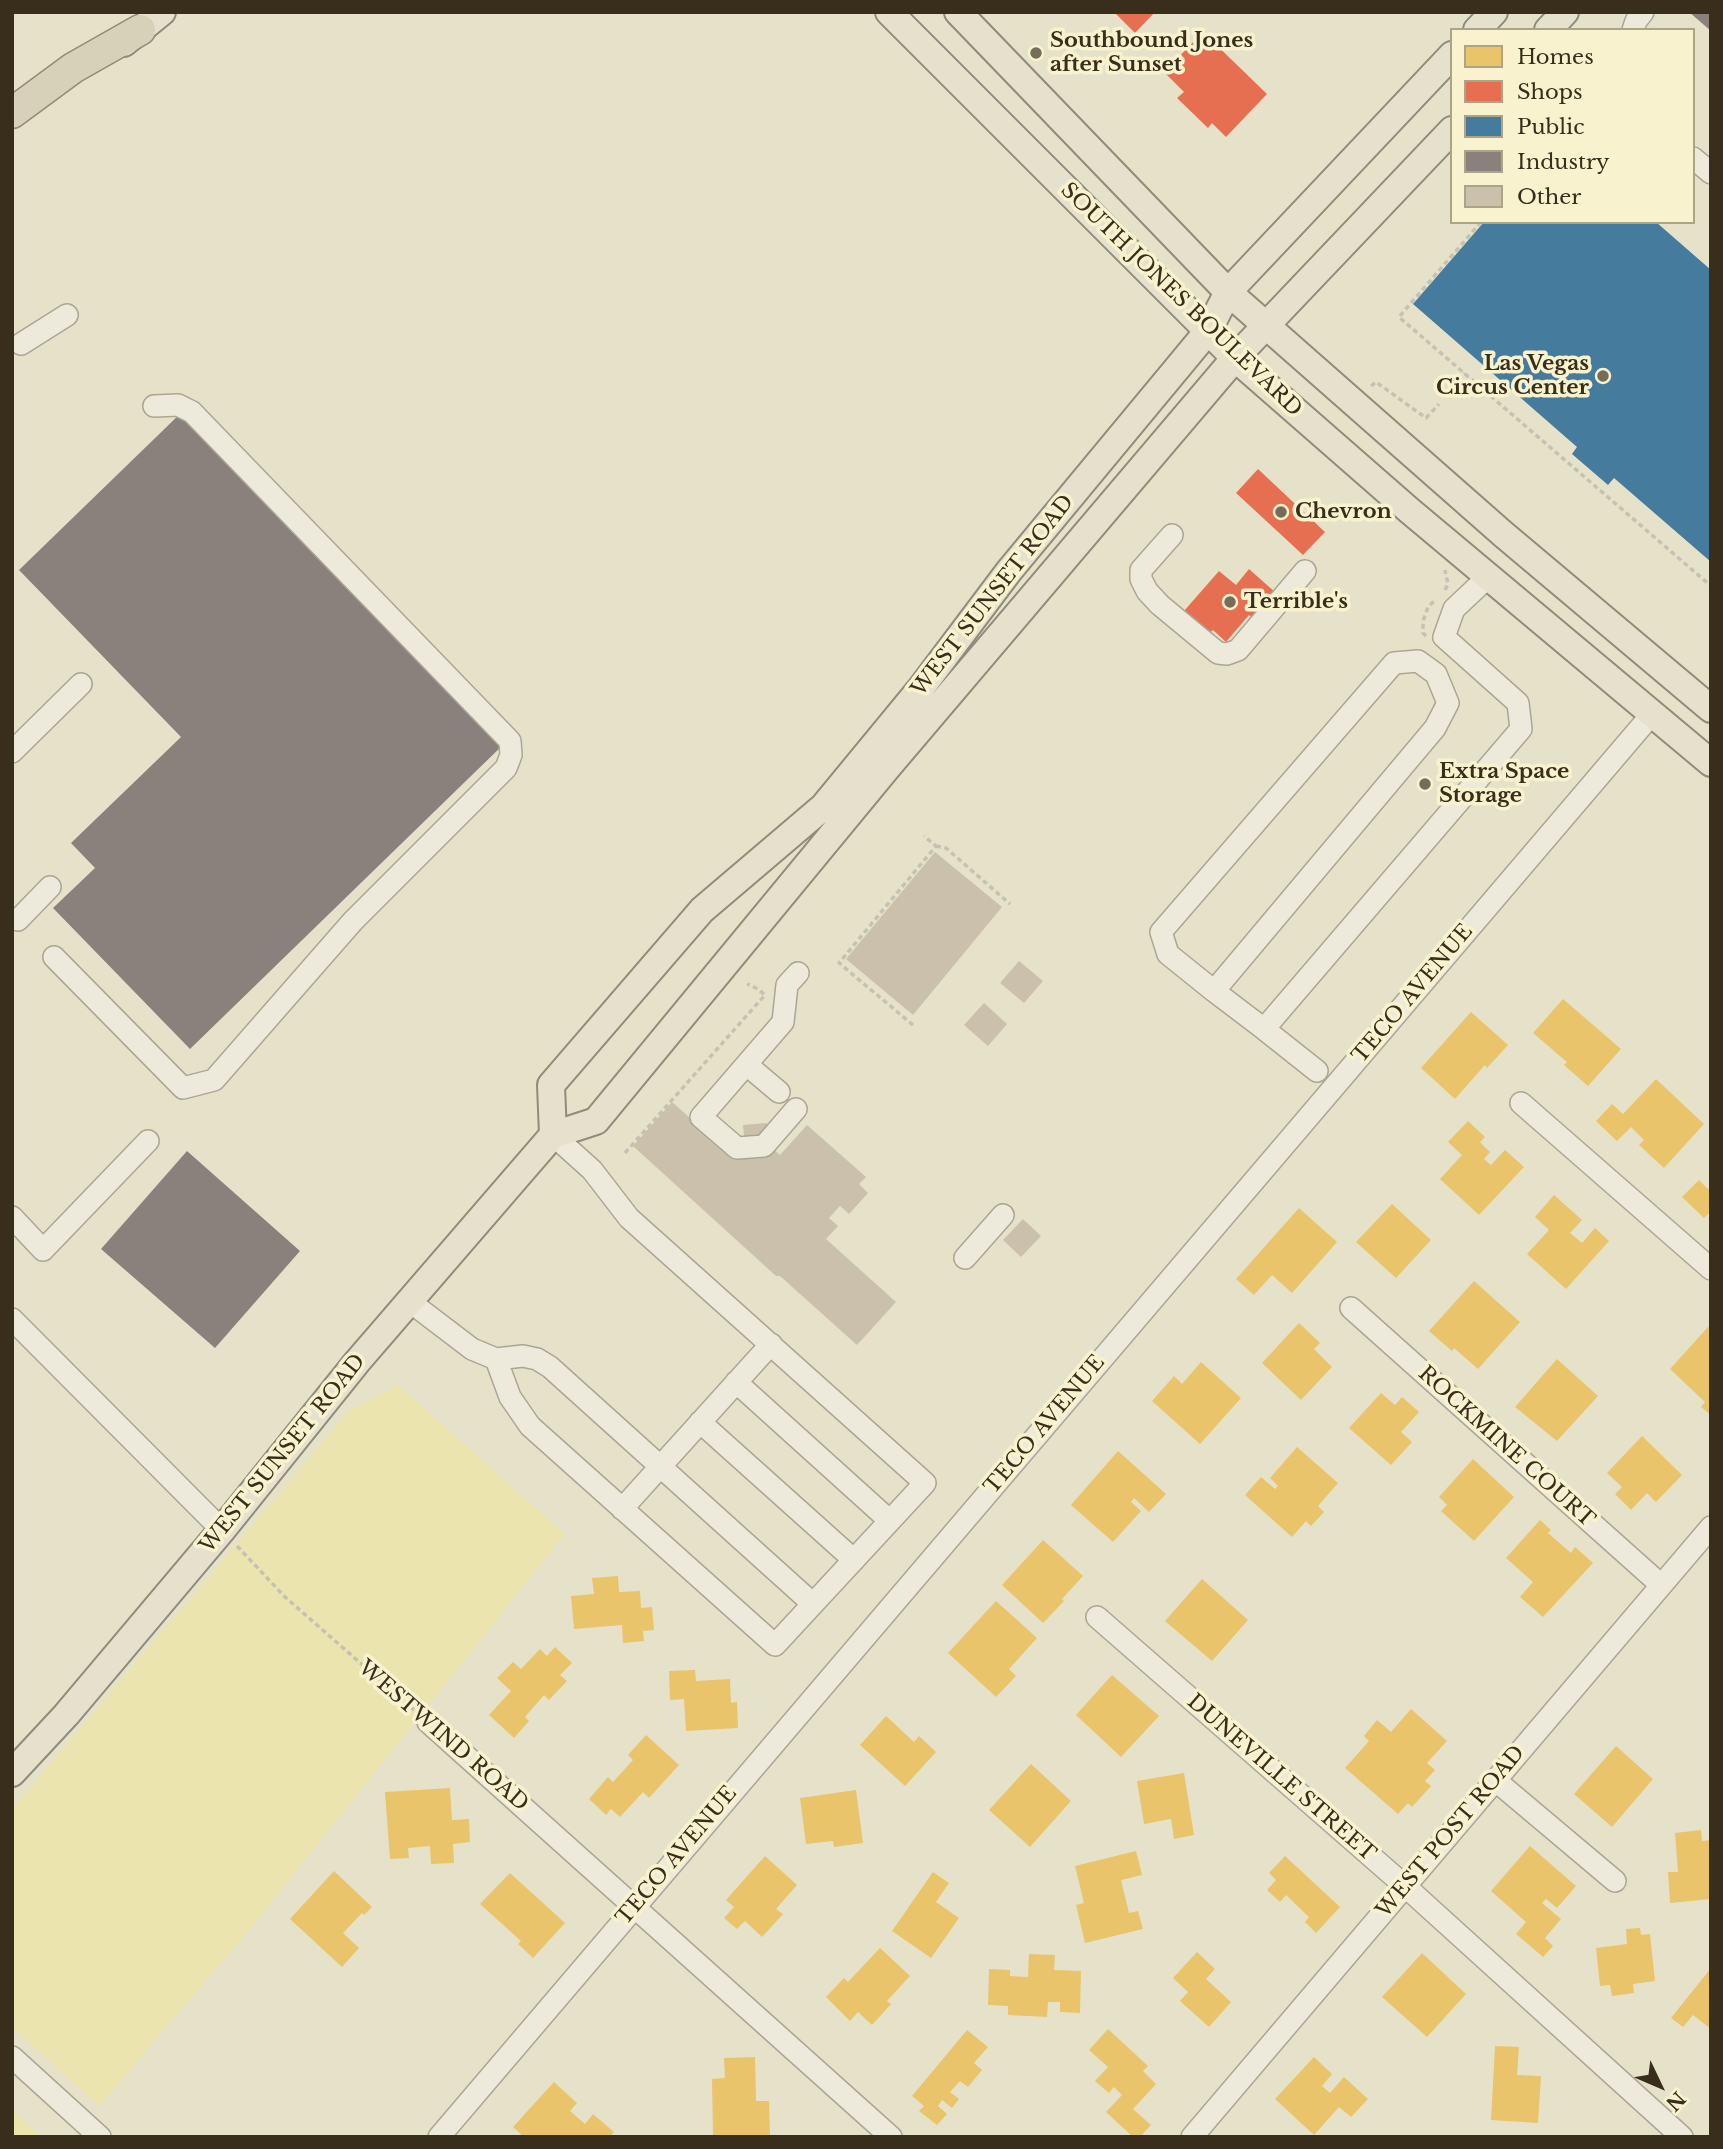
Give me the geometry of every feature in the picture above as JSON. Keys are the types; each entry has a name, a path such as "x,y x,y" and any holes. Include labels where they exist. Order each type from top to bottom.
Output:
{"highway":[{"path":"12,113 74,68 151,21"}],"main road":[{"name":"SOUTH JONES BOULEVARD","path":"889,12 1235,358 1410,511 1711,763"},
{"path":"1479,28 1494,12"},
{"path":"1551,28 1565,12"},
{"name":"SOUTH JONES BOULEVARD","path":"955,13 1228,292 1496,528 1709,703"},
{"path":"12,130 151,21"},
{"name":"WEST SUNSET ROAD","path":"553,1135 551,1085 702,910 823,807 920,688 1009,571 1208,331 1228,292 1450,57"},
{"name":"WEST SUNSET ROAD","path":"12,1773 66,1715 409,1301 553,1135 596,1121 887,768 1235,358 1450,132"}],"street":[{"path":"1634,28 1643,12"},
{"path":"1695,160 1711,173"},
{"path":"21,344 67,315"},
{"path":"54,957 183,1088 214,1080 353,921 506,768 511,755 510,741 192,412 178,405 154,406"},
{"path":"1172,536 1141,570 1141,579 1147,591 1160,605 1218,653 1227,654 1238,650 1305,571"},
{"path":"1264,1029 1521,729 1518,703 1444,637 1454,609 1489,576"},
{"path":"1214,991 1434,728 1448,703 1436,674 1418,661 1394,663 1161,932 1168,954 1214,991 1317,1071"},
{"path":"12,752 81,684"},
{"name":"TECO AVENUE","path":"439,2137 1652,714"},
{"path":"18,920 50,887"},
{"path":"796,1108 764,1146 737,1148 701,1117 783,1021 786,985 798,973"},
{"path":"747,1065 779,1093"},
{"path":"1521,1103 1711,1269"},
{"path":"496,1359 510,1397 530,1426 775,1645 925,1483 629,1219 592,1170 553,1135"},
{"path":"12,1217 43,1250 148,1141"},
{"path":"965,1258 1003,1215"},
{"path":"409,1301 472,1349 496,1359 523,1356 537,1359 550,1367 813,1604"},
{"name":"ROCKMINE COURT","path":"1351,1308 1661,1585"},
{"path":"12,1319 222,1530"},
{"path":"622,1508 771,1344"},
{"path":"736,1382 890,1521"},
{"path":"701,1422 854,1560"},
{"name":"WEST POST ROAD","path":"1192,2137 1711,1527"},
{"name":"DUNEVILLE STREET","path":"1097,1617 1405,1886 1682,2137"},
{"name":"WESTWIND ROAD","path":"428,1723 891,2137"},
{"path":"1495,1780 1615,1881"},
{"path":"12,2057 100,2137"}],"path":[{"path":"1479,224 1399,317 1711,586"},
{"path":"1453,387 1465,373"},
{"path":"1371,386 1376,382 1426,418 1439,404"},
{"path":"924,836 936,846 946,848 1010,904"},
{"path":"913,1025 839,964 936,846"},
{"path":"625,1153 765,995 747,984"},
{"name":"WESTWIND ROAD","path":"222,1530 285,1597 428,1723"}],"sand":[{"path":"398,1385 565,1534 257,1921 99,2106 12,2027 12,1809 349,1411"},
{"path":"12,2110 41,2137 12,2137"}],"building: Homes":[{"path":"1563,999 1621,1049 1588,1086 1564,1065 1567,1062 1533,1033"},
{"path":"1471,1012 1508,1045 1487,1068 1485,1065 1455,1099 1421,1068"},
{"path":"1656,1079 1704,1124 1664,1168 1639,1145 1644,1140 1631,1127 1617,1141 1596,1121 1612,1104 1623,1114"},
{"path":"1468,1121 1485,1137 1480,1142 1490,1152 1484,1159 1491,1165 1505,1150 1524,1167 1479,1215 1440,1179 1462,1155 1448,1142"},
{"path":"1699,1180 1708,1189 1711,1187 1711,1211 1704,1218 1682,1197"},
{"path":"1554,1195 1582,1220 1570,1233 1582,1243 1595,1228 1609,1241 1566,1289 1527,1254 1549,1230 1535,1217"},
{"path":"1392,1204 1431,1240 1396,1278 1356,1242"},
{"path":"1299,1208 1337,1242 1292,1293 1272,1275 1254,1295 1236,1279"},
{"path":"1474,1281 1520,1322 1478,1369 1429,1331"},
{"path":"1299,1323 1320,1343 1314,1349 1332,1367 1301,1400 1262,1363"},
{"path":"1708,1327 1711,1330 1711,1415 1701,1407 1705,1402 1670,1369"},
{"path":"1557,1359 1598,1396 1557,1441 1515,1407"},
{"path":"1201,1362 1241,1398 1200,1444 1152,1401 1174,1376 1182,1384"},
{"path":"1381,1393 1395,1405 1402,1397 1419,1412 1401,1432 1412,1442 1391,1465 1349,1428"},
{"path":"1642,1436 1682,1475 1656,1502 1647,1493 1631,1510 1615,1494 1622,1487 1607,1473"},
{"path":"1297,1447 1338,1483 1318,1506 1324,1512 1311,1526 1306,1521 1292,1537 1245,1495 1261,1477 1275,1489 1278,1486 1270,1478"},
{"path":"1118,1451 1166,1494 1149,1512 1134,1498 1131,1502 1141,1511 1113,1542 1071,1505"},
{"path":"1473,1459 1514,1497 1474,1541 1441,1511 1447,1505 1439,1497"},
{"path":"1540,1520 1551,1530 1548,1533 1571,1553 1575,1547 1593,1563 1543,1617 1520,1597 1533,1582 1506,1558"},
{"path":"1043,1540 1083,1576 1043,1623 1002,1585"},
{"path":"618,1576 619,1592 640,1591 641,1608 652,1607 654,1630 643,1631 644,1641 623,1643 622,1625 574,1629 571,1596 594,1594 592,1578"},
{"path":"1202,1579 1248,1620 1212,1661 1165,1621"},
{"path":"996,1601 1037,1638 1009,1669 1016,1676 996,1697 948,1653"},
{"path":"555,1647 572,1663 560,1675 567,1681 549,1700 544,1695 525,1717 529,1721 514,1738 489,1715 511,1691 497,1678 513,1662 521,1669 540,1649 547,1656"},
{"path":"695,1670 696,1681 730,1679 731,1703 737,1702 738,1728 686,1731 684,1699 670,1700 669,1671"},
{"path":"1112,1675 1159,1716 1121,1757 1076,1715"},
{"path":"1411,1709 1447,1741 1427,1763 1435,1770 1425,1781 1431,1786 1412,1807 1408,1803 1398,1814 1345,1768 1369,1741 1364,1736 1377,1720 1391,1732"},
{"path":"886,1716 914,1742 919,1736 936,1752 905,1786 860,1745"},
{"path":"646,1735 679,1765 649,1798 643,1792 620,1817 611,1809 606,1815 589,1799 608,1777 613,1782 633,1760 628,1755"},
{"path":"1616,1746 1653,1779 1612,1827 1574,1794"},
{"path":"1031,1764 1071,1801 1030,1847 989,1810"},
{"path":"1184,1773 1194,1835 1174,1839 1171,1819 1144,1824 1137,1781"},
{"path":"450,1788 452,1820 469,1819 470,1842 453,1844 454,1863 431,1864 430,1846 408,1848 409,1858 390,1859 385,1792"},
{"path":"856,1790 863,1843 834,1847 833,1841 806,1844 800,1798"},
{"path":"1701,1830 1702,1841 1711,1840 1711,1899 1670,1903 1668,1872 1678,1872 1675,1833"},
{"path":"1530,1846 1576,1886 1557,1908 1546,1899 1542,1903 1561,1919 1545,1938 1553,1946 1543,1957 1516,1934 1526,1922 1491,1891"},
{"path":"1136,1851 1142,1875 1121,1880 1129,1913 1138,1911 1143,1929 1085,1943 1076,1905 1084,1903 1075,1866"},
{"path":"765,1856 797,1885 776,1909 783,1914 762,1937 745,1921 737,1929 724,1918 734,1907 726,1900"},
{"path":"1285,1856 1340,1907 1316,1933 1305,1922 1309,1917 1286,1895 1280,1902 1267,1890 1276,1880 1269,1873"},
{"path":"334,1871 372,1907 364,1915 362,1913 343,1933 359,1948 342,1967 290,1919"},
{"path":"933,1872 949,1883 936,1902 959,1918 931,1958 892,1931"},
{"path":"510,1873 565,1923 533,1958 518,1944 521,1941 480,1904"},
{"path":"1640,1928 1641,1935 1650,1934 1655,1981 1633,1984 1634,1993 1612,1996 1610,1985 1600,1986 1596,1948 1627,1944 1626,1929"},
{"path":"880,1948 910,1976 887,2001 891,2004 872,2025 858,2012 850,2021 826,1997 844,1978 848,1982"},
{"path":"1197,1952 1215,1969 1206,1979 1231,2002 1209,2027 1180,2001 1188,1992 1173,1978"},
{"path":"1422,1953 1466,1994 1427,2037 1382,1997"},
{"path":"1029,1954 1055,1955 1054,1970 1081,1971 1080,2013 1060,2012 1060,2002 1048,2002 1047,2017 1008,2015 1008,2006 988,2005 989,1969 1010,1970 1010,1976 1028,1977"},
{"path":"1711,1968 1711,2029 1693,2015 1683,2027 1671,2018"},
{"path":"1108,2029 1148,2066 1143,2071 1156,2084 1133,2109 1151,2125 1140,2137 1133,2137 1106,2112 1122,2095 1114,2087 1109,2093 1095,2081 1108,2067 1089,2050"},
{"path":"967,2030 988,2047 974,2063 982,2070 968,2087 960,2081 950,2092 959,2099 952,2108 942,2100 938,2106 947,2114 937,2125 919,2111 924,2106 912,2096"},
{"path":"1495,2046 1519,2047 1517,2075 1541,2076 1538,2123 1491,2120"},
{"path":"755,2057 756,2101 769,2101 770,2137 713,2137 712,2079 725,2078 724,2058"},
{"path":"1314,2057 1332,2074 1322,2086 1330,2093 1344,2077 1368,2099 1351,2117 1339,2107 1314,2135 1275,2099"},
{"path":"554,2082 577,2103 570,2111 585,2124 593,2114 614,2132 610,2137 524,2137 513,2127"}],"building: Shops":[{"path":"1114,12 1155,12 1135,33"},
{"path":"1203,32 1267,94 1226,137 1212,123 1208,128 1177,98 1184,92 1164,72"},
{"name":"Chevron","path":"1258,469 1325,532 1303,555 1236,493"},
{"name":"Terrible's","path":"1249,569 1276,593 1253,619 1249,615 1226,642 1213,630 1209,633 1184,611 1219,571 1236,585"}],"building: Public":[{"name":"Las Vegas Circus Center","path":"1482,224 1658,224 1711,270 1711,562 1614,478 1608,485 1572,454 1577,447 1413,304"}],"building: Industry":[{"path":"1689,12 1711,12 1711,31"},
{"path":"184,410 506,742 190,1049 53,908 95,868 71,843 181,737 19,570"},
{"path":"187,1151 300,1251 215,1348 101,1249"}],"building: Other":[{"path":"935,852 1002,907 913,1015 846,959"},
{"path":"1019,961 1043,981 1024,1003 1000,983"},
{"path":"984,1003 1007,1024 988,1046 964,1025"},
{"path":"672,1102 734,1157 745,1145 743,1125 767,1123 769,1145 780,1155 807,1125 866,1177 859,1184 868,1193 849,1214 840,1206 829,1218 838,1226 826,1239 896,1302 857,1345 780,1276 776,1276 633,1146"},
{"path":"1023,1219 1041,1236 1021,1257 1003,1240"}],"place":[{"name":"Southbound Jones after Sunset","path":"1036,53"},
{"name":"Las Vegas Circus Center","path":"1603,376"},
{"name":"Chevron","path":"1281,512"},
{"name":"Terrible's","path":"1230,602"},
{"name":"Extra Space Storage","path":"1425,784"}]}
